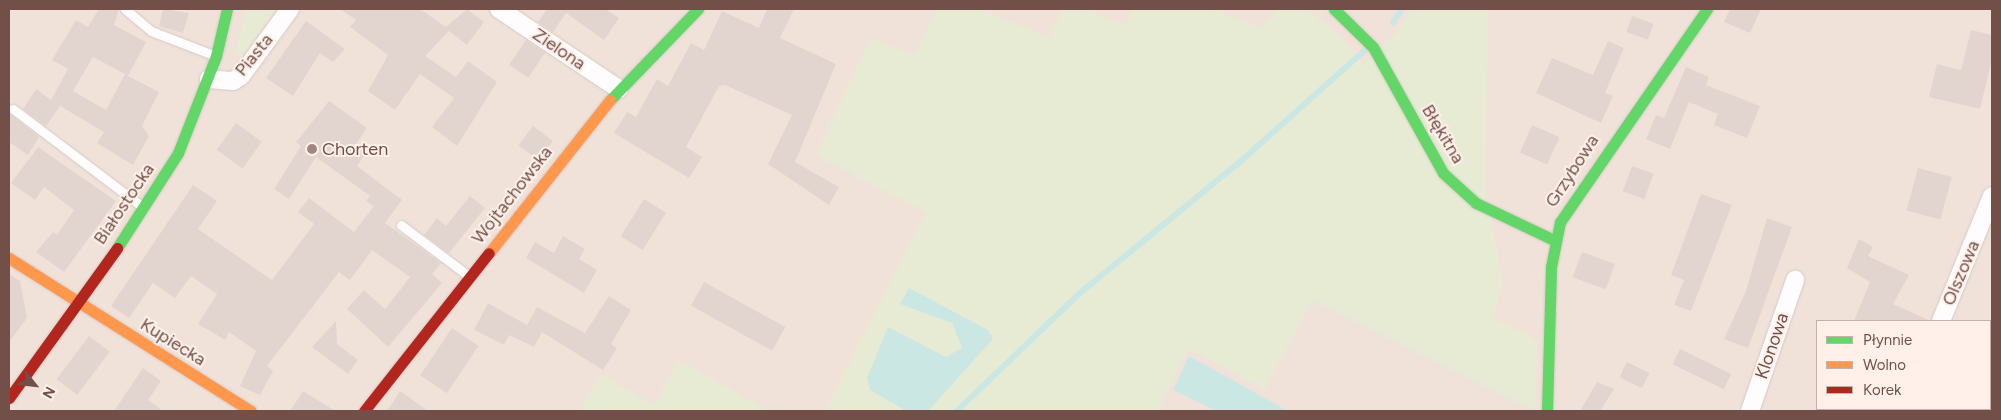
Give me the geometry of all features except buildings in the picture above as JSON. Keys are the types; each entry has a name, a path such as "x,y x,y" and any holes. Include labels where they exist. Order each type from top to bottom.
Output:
{"street":[{"name":"Białostocka","path":"9,398 145,209 178,152 209,78 227,9"},
{"name":"Piasta","path":"209,78 233,81 241,76 290,9"},
{"name":"Zielona","path":"499,9 619,89"},
{"name":"Wojtachowska","path":"364,411 619,89 698,9"},
{"name":"Błękitna","path":"1334,9 1377,53 1443,173 1476,203 1554,240"},
{"name":"Grzybowa","path":"1548,411 1554,240 1560,222 1581,186 1707,9"},
{"name":"Olszowa","path":"1940,320 1992,196"},
{"name":"Kupiecka","path":"9,258 250,411"},
{"name":"Klonowa","path":"1750,411 1794,280"}],"lane":[{"path":"125,9 151,32 216,56"},
{"path":"13,109 145,209"},
{"path":"402,224 470,277"}],"shaded area":[{"path":"9,9 1992,9 1992,411 9,411"}],"green space":[{"path":"246,9 275,9 241,56 235,53"},
{"path":"937,9 979,9 1049,38 1062,9 1082,9 1125,25 1133,9 1212,9 1259,28 1278,9 1307,9 1344,40 1363,64 1396,33 1411,9 1488,9 1485,189 1503,283 1492,318 1537,340 1535,411 1313,300 1265,389 1188,349 1158,411 825,411 926,212 816,155 870,38 914,55"},
{"path":"679,360 769,411 580,411 600,375 654,405"}],"water":[{"path":"909,288 988,330 993,339 928,411 906,411 870,390 867,378 888,327 946,357 962,348 952,323 900,304"},
{"path":"1189,356 1288,411 1217,411 1173,390"}],"waterway":[{"path":"1393,23 1402,9"},
{"path":"957,411 1079,294 1241,161 1365,50"}],"traffic: fast":[{"path":"117,248 178,153 216,56 227,9"},
{"path":"610,100 698,9"},
{"path":"1334,9 1373,47 1443,173 1476,203 1554,240"},
{"path":"1547,411 1551,267 1560,222 1707,9"}],"traffic: slow":[{"path":"489,253 610,100"},
{"path":"9,258 251,411"}],"traffic: jam":[{"path":"9,398 117,248"},
{"path":"364,411 489,253"}],"place":[{"name":"Chorten","path":"312,149"}]}
